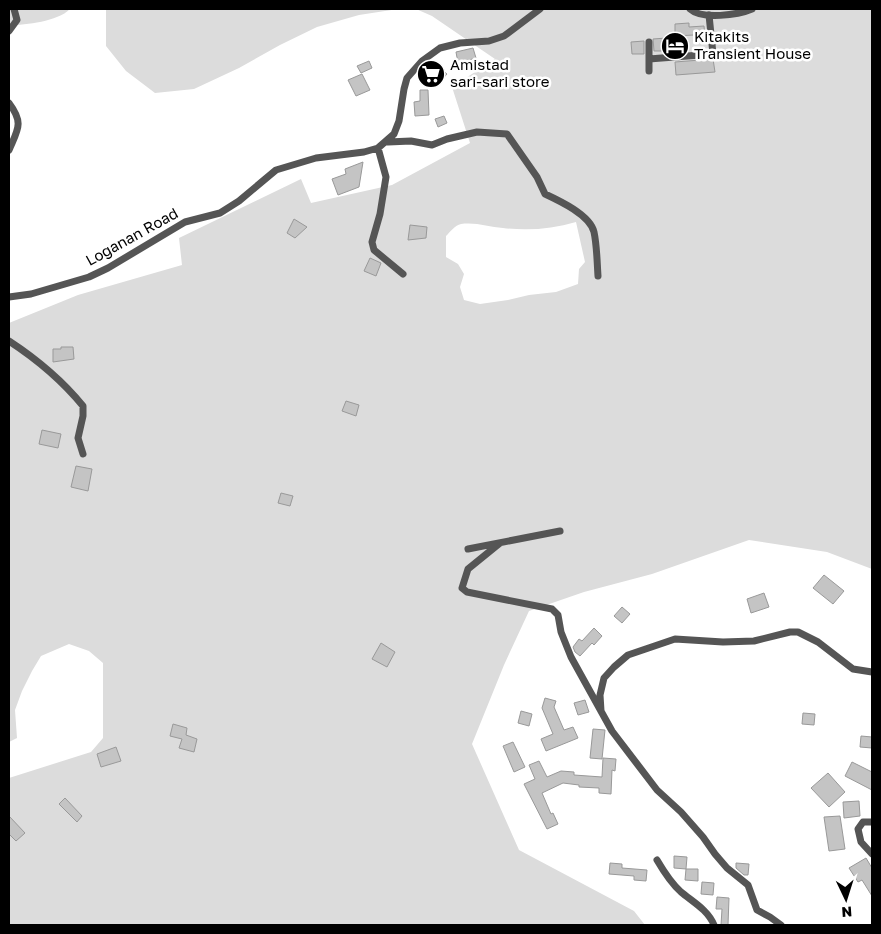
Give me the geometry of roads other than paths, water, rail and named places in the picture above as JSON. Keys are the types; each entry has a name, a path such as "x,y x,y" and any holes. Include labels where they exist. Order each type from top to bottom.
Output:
{"street":[{"path":"9,31 17,20 14,9"},
{"path":"388,142 394,134 399,121 407,78 422,61 440,48 460,43 489,41 504,36 540,9"},
{"path":"690,9 698,14 710,15 744,12 752,9"},
{"path":"649,59 713,54 710,15"},
{"path":"648,42 649,71"},
{"path":"9,103 18,116 19,122 9,150"},
{"path":"388,142 411,141 432,145 447,139 477,132 507,134 538,177 545,194 565,203 587,220 594,230 598,276"},
{"name":"Loganan Road","path":"9,297 31,294 89,277 108,268 185,222 220,212 239,201 276,170 316,158 364,152 378,148 388,142"},
{"path":"378,148 386,177 380,214 372,242 374,250 402,274"},
{"path":"9,341 36,358 83,406 83,416 78,438 84,454"},
{"path":"468,550 560,531"},
{"path":"500,543 468,569 462,588 467,592 552,609 558,615 561,632 571,658 612,731 657,790 681,812 727,868 748,885 757,910 781,925"},
{"path":"601,713 600,694 604,678 614,667 628,655 675,639 723,642 754,641 790,632 798,632 818,642 853,669 872,672"},
{"path":"872,822 864,822 858,829 861,842 872,854"},
{"path":"657,860 671,881 709,916 714,925"}],"place":[{"name":"Kitakits Transient House","path":"675,46"},
{"name":"Amistad sari-sari store","path":"431,74"}]}
